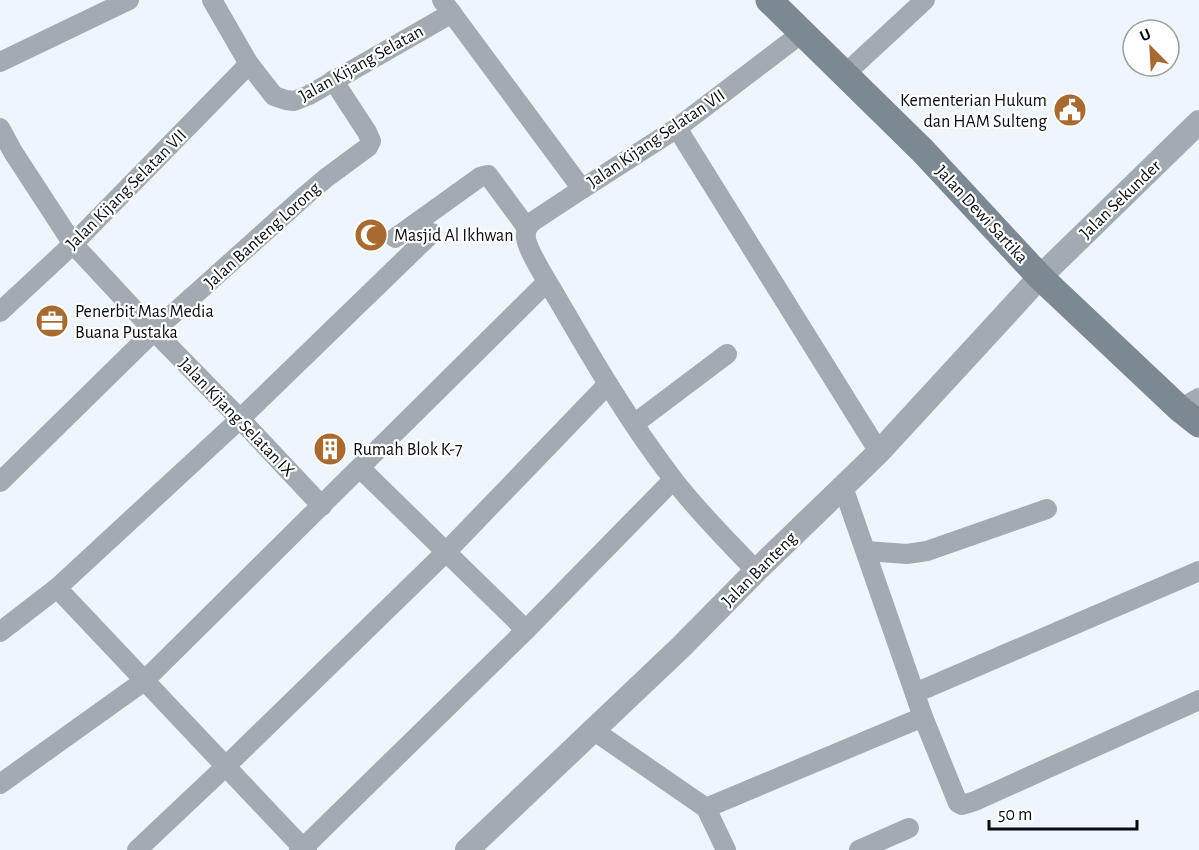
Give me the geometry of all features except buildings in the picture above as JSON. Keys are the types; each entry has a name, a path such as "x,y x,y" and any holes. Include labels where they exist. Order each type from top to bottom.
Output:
{"main road":[{"name":"Jalan Dewi Sartika","path":"768,0 923,151 1040,277 1193,410"}],"street":[{"path":"0,62 129,0"},
{"name":"Jalan Kijang Selatan","path":"212,0 249,64 274,96 286,100 299,99 333,80 447,7"},
{"path":"845,74 925,0"},
{"name":"Jalan Kijang Selatan VII","path":"447,7 582,189 677,128 802,33"},
{"name":"Jalan Kijang Selatan VII","path":"0,312 73,244 249,64"},
{"name":"Jalan Banteng Lorong","path":"0,482 154,331 306,195 333,172 365,151 370,141 367,132 333,80"},
{"name":"Jalan Sekunder","path":"1040,277 1199,122"},
{"name":"Jalan Kijang Selatan IX","path":"0,128 6,156 73,244 322,506"},
{"path":"677,128 879,452"},
{"path":"394,238 480,177 488,175 527,228"},
{"path":"582,189 532,222 527,228 526,240 548,282 634,424 673,480 756,571"},
{"path":"0,632 57,588 240,419 432,233"},
{"name":"Jalan Banteng","path":"467,850 681,647 879,452 1040,277"},
{"path":"0,784 144,681 548,282"},
{"path":"634,424 728,354"},
{"path":"137,850 447,551 608,384"},
{"path":"360,468 526,630"},
{"path":"57,588 303,849 526,630 673,480"},
{"path":"843,487 923,717 958,803 962,805 975,801 1199,700"},
{"path":"866,551 908,554 927,551 1047,509"},
{"path":"915,693 1199,571"},
{"path":"706,808 923,717"},
{"path":"593,730 706,808 726,850"},
{"path":"859,850 909,828"}],"place":[{"name":"Kementerian Hukum dan HAM Sulteng","path":"1070,110"},
{"name":"Masjid Al Ikhwan","path":"371,235"},
{"name":"Penerbit Mas Media Buana Pustaka","path":"52,321"},
{"name":"Rumah Blok K-7","path":"330,449"}]}
